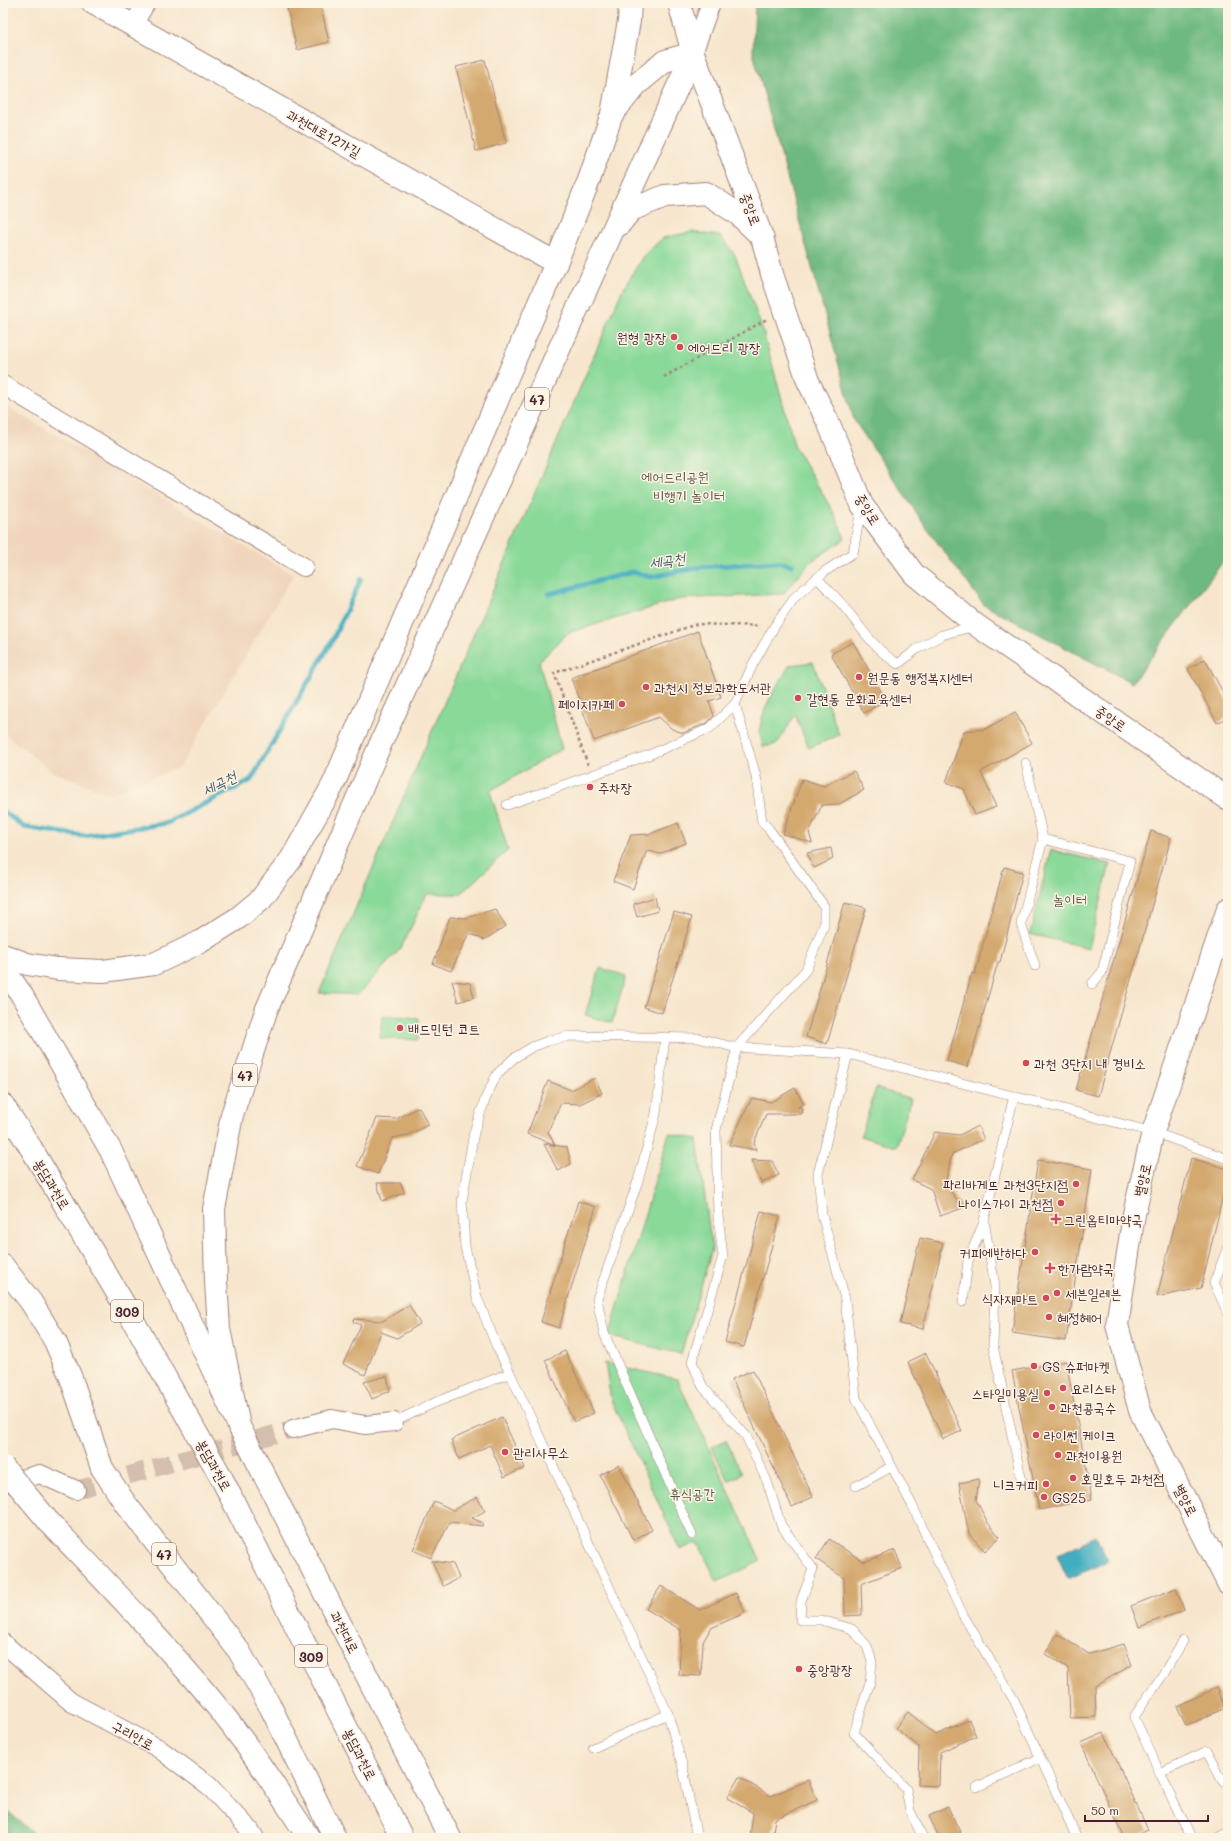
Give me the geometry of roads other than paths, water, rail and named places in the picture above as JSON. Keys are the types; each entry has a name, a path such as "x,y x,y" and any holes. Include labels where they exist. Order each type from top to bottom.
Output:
{"main road":[{"name":"과천대로12가길","path":"93,3 133,24 556,263"},
{"path":"3,954 28,964 58,969 103,970 154,964 200,942 238,918 261,898 292,858 333,785 556,263 589,180 612,114 629,21 630,3"},
{"path":"612,114 636,85 665,61 693,53 679,3"},
{"name":"47","path":"239,1426 219,1329 214,1223 214,1209 232,1115 266,1011 380,745 693,53 692,3"},
{"name":"중앙로","path":"693,53 762,237 784,310 808,381 829,424 862,505 914,574 976,626 1228,799"},
{"path":"611,236 631,210 665,196 706,193 738,214 762,237"},
{"name":"별양로","path":"1228,909 1153,1132 1134,1214 1117,1325 1140,1411 1228,1583"},
{"name":"47","path":"3,968 20,992 112,1151 239,1426"},
{"name":"봉담과천로","path":"3,1105 31,1148 128,1313 220,1475 402,1838"},
{"name":"47","path":"3,1266 31,1302 55,1341 71,1378 102,1468 125,1503 239,1651 271,1708 335,1838"},
{"name":"과천대로","path":"239,1426 450,1838"},
{"path":"3,1467 49,1522 144,1623 209,1698 252,1754 309,1838"}],"street":[{"path":"133,24 146,3"},
{"path":"693,53 711,3"},
{"path":"3,384 304,567"},
{"path":"293,1429 332,1419 365,1425 394,1422"},
{"path":"3,1484 40,1474 76,1490"},
{"name":"구리안로","path":"3,1643 71,1702 158,1748 208,1785 250,1830 255,1838"}],"lane":[{"path":"507,805 649,755 710,728 735,704 753,664 774,627 795,597 817,578 853,553 862,505"},
{"path":"817,578 848,611 883,655 898,664 917,649 942,635 976,626"},
{"path":"735,704 756,776 762,822 769,829 824,906 824,925 806,970 737,1047 716,1130 718,1216 723,1256 692,1362 703,1386 746,1436 767,1482 781,1525 812,1569 801,1601 800,1620 821,1620 852,1629 867,1646 872,1662 871,1675 854,1732 906,1789 910,1811 923,1838"},
{"path":"1026,763 1043,839 1021,924 1035,966"},
{"path":"1043,839 1130,862 1102,972 1092,984"},
{"path":"697,1838 683,1768 668,1714 496,1345 477,1297 465,1247 462,1201 474,1132 486,1096 497,1074 514,1058 532,1047 569,1036 698,1038 737,1047 848,1054 1153,1132 1228,1159"},
{"path":"665,1038 656,1114 638,1181 597,1299 604,1333 692,1535"},
{"path":"848,1054 818,1174 822,1215 845,1299 856,1398 912,1505 963,1615 1014,1700 1077,1838"},
{"path":"963,1302 968,1261 984,1221 1014,1096"},
{"path":"984,1221 995,1286 993,1346 1022,1482"},
{"path":"1228,1247 1214,1283 1228,1314"},
{"path":"394,1422 434,1403 510,1373"},
{"path":"856,1486 891,1467"},
{"path":"1183,1640 1164,1673 1134,1717 1191,1838"},
{"path":"593,1748 668,1714"},
{"path":"1160,1773 1207,1751 1223,1781"},
{"path":"977,1787 1040,1758"},
{"path":"1218,1838 1228,1833"}],"water":[{"path":"1096,1536 1108,1561 1068,1579 1057,1555"}],"waterway":[{"name":"세곡천","path":"549,594 632,572 651,577 701,567 776,562 792,565"},
{"name":"세곡천","path":"3,811 24,827 84,836 167,823 251,780 333,639 361,579"}],"tunnel":[{"path":"76,1490 293,1429"}],"place":[{"name":"원형 광장","path":"674,337"},
{"name":"에어드리 광장","path":"680,347"},
{"name":"원문동 행정복지센터","path":"859,677"},
{"name":"과천시 정보과학도서관","path":"646,687"},
{"name":"갈현동 문화교육센터","path":"798,698"},
{"name":"페이지카페","path":"622,704"},
{"name":"주차장","path":"590,787"},
{"name":"배드민턴 코트","path":"400,1028"},
{"name":"과천 3단지 내 경비소","path":"1026,1063"},
{"name":"파리바게뜨 과천3단지점","path":"1076,1184"},
{"name":"나이스가이 과천점","path":"1061,1203"},
{"name":"그린옵티마약국","path":"1056,1219"},
{"name":"커피에반하다","path":"1035,1252"},
{"name":"한가람약국","path":"1050,1268"},
{"name":"세븐일레븐","path":"1057,1293"},
{"name":"식자재마트","path":"1046,1298"},
{"name":"혜정헤어","path":"1049,1317"},
{"name":"GS 슈퍼마켓","path":"1034,1366"},
{"name":"요리스타","path":"1063,1388"},
{"name":"스타일미용실","path":"1047,1393"},
{"name":"과천콩국수","path":"1052,1407"},
{"name":"라이썬 케이크","path":"1036,1435"},
{"name":"관리사무소","path":"505,1452"},
{"name":"과천이용원","path":"1058,1455"},
{"name":"호밀호두 과천점","path":"1073,1478"},
{"name":"니크커피","path":"1046,1484"},
{"name":"GS25","path":"1044,1497"},
{"name":"중앙광장","path":"799,1669"}],"park label":[{"name":"에어드리공원","path":"675,476"},
{"name":"비행기 놀이터","path":"689,495"},
{"name":"놀이터","path":"1070,899"},
{"name":"휴식공간","path":"692,1493"}]}
